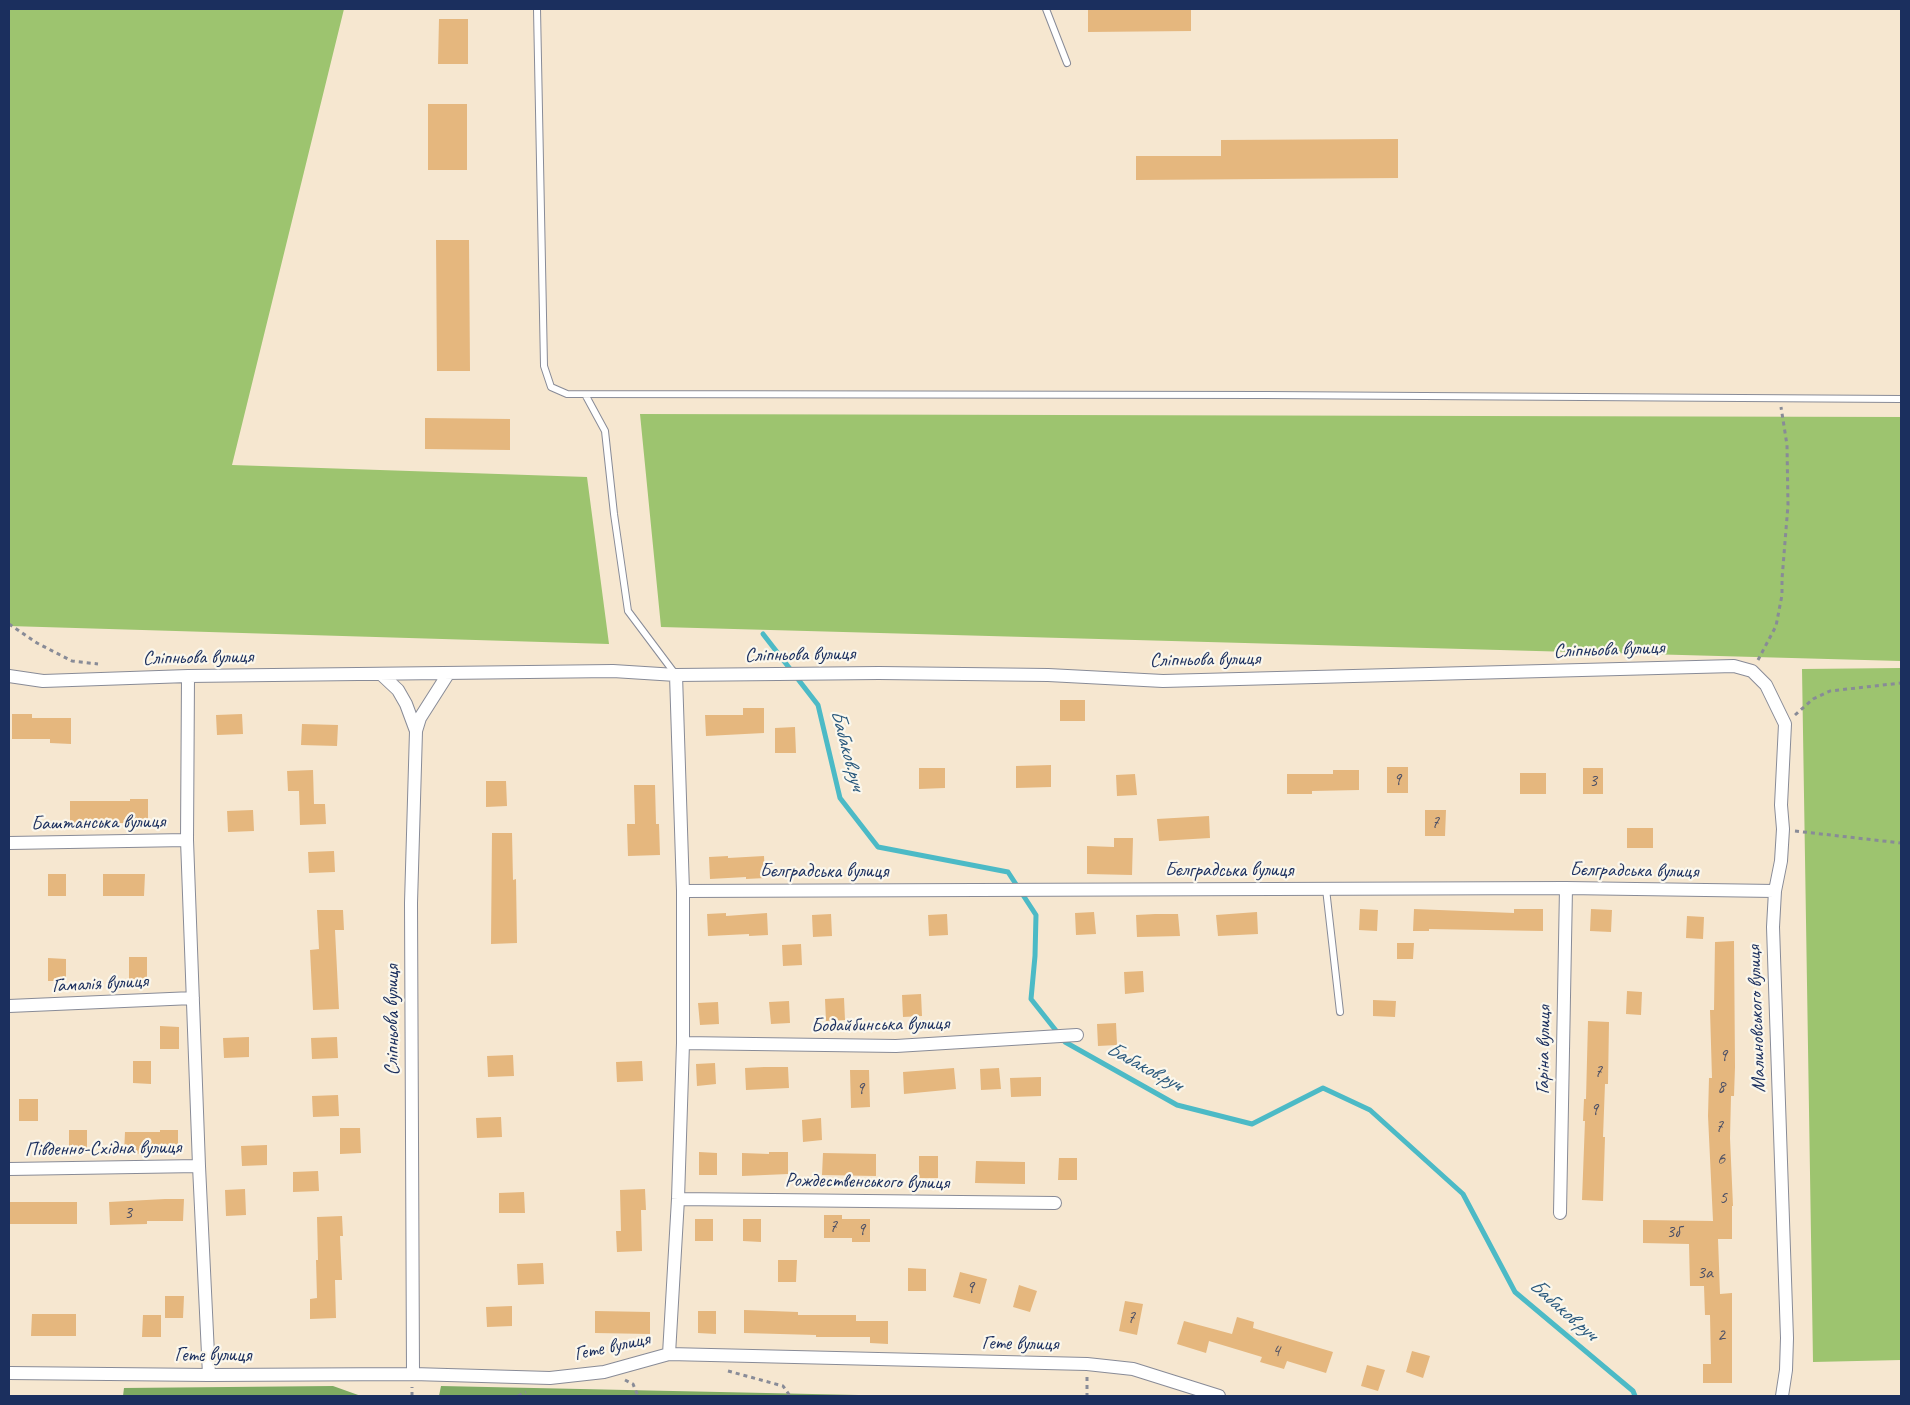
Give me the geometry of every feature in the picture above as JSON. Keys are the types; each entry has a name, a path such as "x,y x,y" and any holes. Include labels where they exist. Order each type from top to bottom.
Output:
{"street":[{"name":"Сліпньова вулиця","path":"9,676 43,681 188,676 613,671 676,675 1048,675 1163,681 1734,666"},
{"name":"Малиновського вулиця","path":"1734,666 1752,672 1766,685 1785,724 1781,805 1783,829 1781,861 1775,891 1773,927 1787,1338 1786,1370 1782,1396"},
{"path":"382,674 398,690 416,731"},
{"name":"Сліпньова вулиця","path":"413,1374 411,903 416,731 420,718 448,674"},
{"path":"668,1354 678,1199 683,1043 683,891 676,675"},
{"path":"188,676 187,840 209,1375"},
{"name":"Баштанська вулиця","path":"9,843 187,840"},
{"name":"Бєлградська вулиця","path":"683,891 1566,888 1775,891"},
{"name":"Гаріна вулиця","path":"1560,1213 1566,888"},
{"name":"Гамалія вулиця","path":"9,1006 193,998"},
{"name":"Бодайбинська вулиця","path":"683,1043 896,1046 1077,1036"},
{"name":"Південно-Східна вулиця","path":"9,1169 199,1166"},
{"name":"Рождественського вулиця","path":"678,1199 1055,1203"},
{"name":"Гете вулиця","path":"9,1373 209,1375 413,1374 550,1378 604,1372 668,1354 1087,1364 1134,1369 1219,1396"}],"lane":[{"path":"537,9 544,366 551,387 568,394 586,396 1264,394 1901,399"},
{"path":"1046,9 1067,62"},
{"path":"586,396 605,431 614,514 628,610 676,675"},
{"path":"1326,889 1340,1012"}],"path":[{"path":"1752,672 1776,626 1782,595 1788,505 1787,445 1779,398"},
{"path":"9,624 37,643 72,661 107,665"},
{"path":"1785,724 1813,698 1830,691 1901,683"},
{"path":"1783,829 1901,843"},
{"path":"1087,1364 1087,1396"},
{"path":"726,1370 783,1386 790,1396"}],"green space":[{"path":"9,9 344,9 232,465 587,477 609,644 9,626"},
{"path":"640,414 1901,417 1901,661 661,627"},
{"path":"1901,668 1901,1360 1813,1362 1802,669"},
{"path":"333,1386 361,1396 123,1396 124,1388"},
{"path":"441,1386 905,1396 439,1396"}],"building":[{"path":"1088,9 1191,9 1191,31 1088,32"},
{"path":"439,19 468,19 468,64 438,64"},
{"path":"428,104 467,104 467,170 428,170"},
{"path":"1398,139 1398,178 1136,180 1136,156 1221,156 1221,140"},
{"path":"436,240 469,240 470,371 437,371"},
{"path":"425,418 510,419 510,450 425,449"},
{"path":"1060,700 1085,700 1085,721 1060,721"},
{"path":"743,708 764,708 764,733 706,736 705,715 743,715"},
{"path":"12,714 32,714 32,718 71,718 71,744 50,743 50,739 12,739"},
{"path":"242,714 243,734 217,735 216,715"},
{"path":"302,724 338,725 337,746 301,745"},
{"path":"795,727 796,753 775,753 775,728"},
{"path":"1051,765 1051,787 1016,788 1016,766"},
{"path":"1387,767 1408,767 1408,793 1387,793"},
{"path":"919,768 945,768 945,788 919,789"},
{"path":"1583,768 1603,768 1603,794 1583,794"},
{"path":"313,770 314,804 325,804 326,824 300,825 299,791 288,791 287,771"},
{"path":"1333,770 1359,770 1359,790 1312,791 1312,794 1287,794 1287,774 1333,774"},
{"path":"1520,773 1546,773 1546,794 1520,794"},
{"path":"1135,774 1137,795 1117,796 1116,775"},
{"path":"486,781 506,781 507,806 486,807"},
{"path":"634,785 655,785 656,824 659,824 660,855 628,856 627,824 635,824"},
{"path":"130,799 148,799 148,821 70,823 70,801 130,801"},
{"path":"253,810 254,831 228,832 227,811"},
{"path":"1425,810 1446,810 1445,836 1425,836"},
{"path":"1209,816 1210,838 1159,841 1157,819"},
{"path":"1627,828 1653,828 1653,848 1627,848"},
{"path":"492,833 512,833 513,880 516,879 517,943 491,944"},
{"path":"1114,838 1133,838 1132,875 1087,874 1087,846 1114,847"},
{"path":"334,851 335,872 309,873 308,852"},
{"path":"728,856 728,858 764,856 765,878 710,879 709,857"},
{"path":"48,874 66,874 66,896 48,896"},
{"path":"103,874 145,874 144,896 103,896"},
{"path":"1360,909 1378,910 1377,931 1359,930"},
{"path":"1414,909 1514,913 1514,909 1543,909 1543,931 1429,929 1429,931 1413,931"},
{"path":"1591,909 1612,910 1611,932 1590,931"},
{"path":"317,910 343,910 344,930 335,930 339,1009 313,1010 310,950 319,949"},
{"path":"1094,912 1096,934 1076,935 1075,913"},
{"path":"1257,912 1258,934 1218,936 1216,915"},
{"path":"726,913 726,916 767,913 768,935 708,936 707,914"},
{"path":"831,914 832,936 813,937 812,915"},
{"path":"947,914 948,935 929,936 928,915"},
{"path":"1178,914 1180,936 1137,937 1136,915"},
{"path":"1687,916 1704,917 1703,939 1686,938"},
{"path":"1734,941 1735,1067 1734,1096 1731,1096 1730,1138 1733,1206 1732,1239 1718,1239 1720,1294 1732,1293 1732,1383 1703,1383 1703,1364 1711,1364 1710,1315 1705,1315 1704,1286 1690,1286 1689,1244 1643,1243 1643,1220 1713,1221 1708,1116 1709,1078 1712,1078 1710,1010 1714,1010 1715,942"},
{"path":"1397,943 1414,943 1413,959 1397,959"},
{"path":"801,944 802,965 783,966 782,945"},
{"path":"129,957 147,957 147,979 129,979"},
{"path":"48,958 66,959 66,981 48,981"},
{"path":"1143,971 1144,992 1125,994 1124,972"},
{"path":"1627,991 1642,992 1641,1015 1626,1014"},
{"path":"921,994 922,1016 903,1017 902,995"},
{"path":"844,998 845,1020 826,1021 825,999"},
{"path":"1373,1000 1396,1001 1395,1017 1373,1016"},
{"path":"789,1001 790,1023 771,1024 769,1002"},
{"path":"718,1002 719,1024 700,1025 698,1003"},
{"path":"1588,1021 1609,1022 1608,1084 1605,1084 1603,1137 1605,1137 1603,1201 1582,1200 1585,1121 1583,1121 1584,1099 1586,1099"},
{"path":"1116,1023 1117,1045 1098,1046 1097,1024"},
{"path":"160,1026 179,1027 179,1049 160,1049"},
{"path":"249,1037 249,1057 224,1058 223,1038"},
{"path":"337,1037 338,1058 312,1059 311,1038"},
{"path":"513,1055 514,1076 488,1077 487,1056"},
{"path":"133,1061 151,1061 151,1084 133,1083"},
{"path":"642,1061 643,1081 617,1082 616,1062"},
{"path":"715,1063 716,1084 697,1086 696,1064"},
{"path":"788,1067 789,1088 746,1090 745,1068"},
{"path":"954,1068 956,1089 904,1094 903,1072"},
{"path":"999,1068 1001,1089 981,1090 980,1069"},
{"path":"850,1070 869,1070 870,1107 851,1108"},
{"path":"1041,1077 1041,1096 1011,1097 1010,1078"},
{"path":"338,1095 339,1116 313,1117 312,1096"},
{"path":"19,1099 38,1099 38,1121 19,1121"},
{"path":"501,1117 502,1137 477,1138 476,1118"},
{"path":"821,1118 822,1140 803,1142 802,1120"},
{"path":"340,1128 360,1128 361,1153 340,1154"},
{"path":"69,1130 87,1130 87,1153 69,1152"},
{"path":"160,1130 178,1130 178,1152 124,1154 125,1132 160,1132"},
{"path":"267,1145 267,1165 242,1166 241,1146"},
{"path":"699,1152 717,1153 717,1175 699,1175"},
{"path":"769,1152 788,1152 788,1174 742,1176 742,1153 769,1154"},
{"path":"823,1153 876,1154 876,1176 822,1175"},
{"path":"919,1156 938,1156 938,1178 919,1178"},
{"path":"1059,1158 1077,1158 1077,1180 1058,1180"},
{"path":"976,1161 1025,1162 1025,1184 975,1183"},
{"path":"318,1171 319,1191 293,1192 293,1172"},
{"path":"245,1189 246,1215 226,1216 225,1190"},
{"path":"645,1189 646,1210 641,1210 642,1251 617,1252 616,1231 621,1231 620,1190"},
{"path":"524,1192 525,1213 499,1213 499,1193"},
{"path":"184,1199 183,1221 147,1221 147,1224 110,1225 109,1202"},
{"path":"9,1202 77,1202 77,1224 9,1224"},
{"path":"824,1215 842,1215 842,1219 870,1219 870,1242 852,1242 852,1238 824,1238"},
{"path":"342,1216 343,1236 340,1236 342,1280 335,1280 336,1318 310,1319 310,1299 317,1298 317,1217"},
{"path":"695,1219 713,1219 713,1241 695,1241"},
{"path":"743,1219 761,1219 761,1242 743,1241"},
{"path":"778,1260 797,1260 796,1282 778,1282"},
{"path":"543,1263 544,1284 518,1285 517,1264"},
{"path":"908,1268 926,1269 926,1291 908,1291"},
{"path":"960,1272 987,1279 980,1304 953,1297"},
{"path":"1019,1285 1037,1291 1030,1312 1013,1307"},
{"path":"165,1296 184,1296 183,1318 165,1318"},
{"path":"1125,1301 1143,1304 1137,1335 1119,1331"},
{"path":"512,1306 512,1326 487,1327 486,1307"},
{"path":"744,1310 798,1312 798,1315 856,1315 856,1321 888,1321 888,1344 870,1343 870,1337 816,1337 816,1335 744,1333"},
{"path":"595,1311 650,1312 650,1334 595,1333"},
{"path":"698,1311 716,1311 716,1334 698,1333"},
{"path":"32,1314 76,1314 76,1336 31,1336"},
{"path":"143,1315 161,1315 161,1337 142,1337"},
{"path":"1237,1317 1254,1322 1253,1328 1333,1352 1326,1373 1287,1361 1284,1369 1260,1362 1262,1357 1209,1341 1206,1353 1177,1344 1184,1321 1232,1334"},
{"path":"1412,1351 1430,1356 1423,1378 1406,1372"},
{"path":"1367,1365 1385,1370 1378,1391 1361,1386"}],"waterway":[{"name":"Бабаков.руч","path":"763,634 818,705 840,798 878,847 1008,872 1036,915 1031,999 1065,1042 1177,1105 1252,1124 1323,1088 1370,1110 1463,1194 1515,1292 1633,1391 1635,1396"}]}
